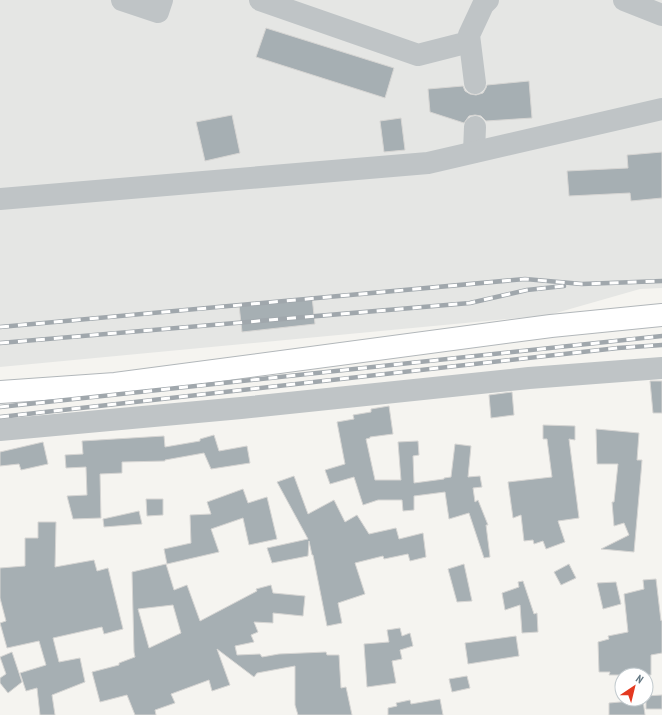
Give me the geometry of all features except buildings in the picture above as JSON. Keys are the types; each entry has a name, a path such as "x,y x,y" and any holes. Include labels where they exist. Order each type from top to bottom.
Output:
{"main road":[{"path":"0,392 116,384 551,326 662,315"}],"street":[{"path":"122,0 158,12 162,0"},
{"path":"260,0 418,55 469,42"},
{"path":"475,83 469,35 483,5 488,0"},
{"path":"624,0 662,15"},
{"path":"0,199 428,163 662,109"},
{"path":"474,152 475,127"},
{"path":"0,430 241,408 529,378 662,368"}],"shaded area":[{"path":"0,0 662,0 662,288 640,289 549,315 0,367"}],"railway":[{"path":"0,327 525,279 582,284 662,281"},
{"path":"0,343 470,303 527,290 564,286"},
{"path":"0,407 662,336"},
{"path":"0,417 618,348 662,345"}]}
